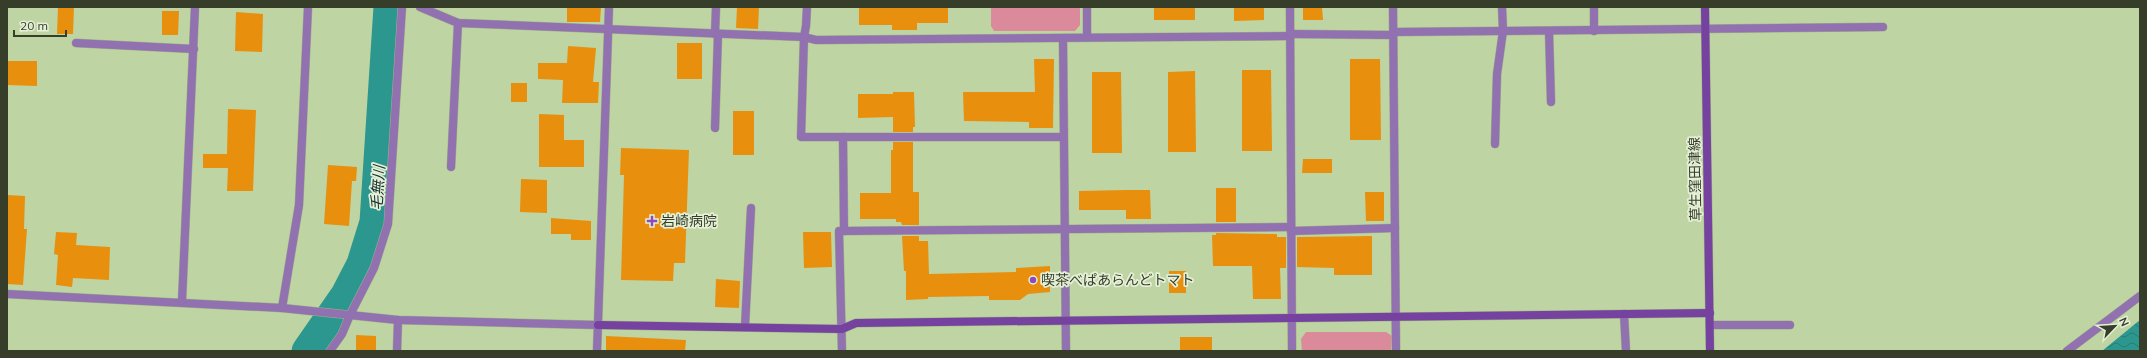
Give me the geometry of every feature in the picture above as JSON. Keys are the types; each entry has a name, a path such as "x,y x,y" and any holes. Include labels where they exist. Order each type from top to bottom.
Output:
{"street":[{"path":"182,301 195,7"},
{"path":"282,308 299,205 308,7"},
{"path":"330,351 342,334 374,268 388,224 402,7"},
{"path":"420,7 458,23 804,37 816,40 1883,27"},
{"path":"597,351 609,7"},
{"path":"715,128 716,7"},
{"path":"807,7 804,37 801,137 1063,137"},
{"path":"1087,7 1087,37"},
{"path":"1290,7 1292,351"},
{"path":"1392,7 1396,351"},
{"path":"1495,144 1497,74 1503,31 1502,7"},
{"path":"1594,7 1594,31"},
{"name":"草生窪田津線","path":"1705,7 1710,351"},
{"path":"451,167 458,23"},
{"path":"1549,31 1551,102"},
{"path":"1063,38 1066,351"},
{"path":"76,43 194,49"},
{"path":"843,137 844,231"},
{"path":"745,327 751,208"},
{"path":"842,351 839,231 1395,228"},
{"path":"7,294 182,301 282,308 398,320 842,329 856,323 1710,313"},
{"path":"2067,351 2140,296"},
{"path":"1624,314 1626,351"},
{"path":"397,351 398,320"},
{"path":"1710,325 1790,325"}],"shaded area":[{"path":"991,7 1080,7 1080,25 1075,31 994,31 991,26"},
{"path":"1306,332 1386,332 1392,336 1391,351 1302,351 1301,339"}],"water":[{"path":"2140,320 2140,351 2102,351 2135,324"}],"building":[{"path":"58,7 74,7 73,34 57,34"},
{"path":"567,7 601,7 600,22 567,22"},
{"path":"737,7 759,7 758,29 736,28"},
{"path":"859,7 948,7 948,23 917,23 917,30 892,30 892,25 859,25"},
{"path":"1154,7 1195,7 1195,20 1154,20"},
{"path":"1234,7 1264,7 1264,20 1234,21"},
{"path":"1303,7 1322,7 1323,20 1303,20"},
{"path":"162,11 179,11 178,35 162,35"},
{"path":"236,12 263,14 262,52 235,51"},
{"path":"677,43 702,43 702,79 677,79"},
{"path":"568,46 596,48 593,82 599,82 598,103 562,103 563,80 538,79 538,63 567,63"},
{"path":"1034,59 1054,59 1053,128 1029,128 1029,122 964,121 963,92 1035,92"},
{"path":"1350,59 1380,59 1381,140 1350,140"},
{"path":"7,61 37,61 37,86 7,85"},
{"path":"1242,70 1271,70 1272,151 1242,151"},
{"path":"1195,71 1196,152 1168,152 1168,72"},
{"path":"1092,72 1121,72 1122,153 1092,153"},
{"path":"511,83 527,83 527,102 511,102"},
{"path":"893,92 914,92 915,127 913,127 913,132 893,132 893,117 858,118 858,94 893,94"},
{"path":"228,109 256,110 253,191 227,191 228,168 203,168 203,154 227,154"},
{"path":"733,111 754,111 754,155 733,155"},
{"path":"539,114 564,115 564,140 584,140 584,167 539,167"},
{"path":"893,142 913,142 913,192 919,192 919,225 902,225 901,222 896,222 896,219 860,219 860,193 891,193 891,150 893,150"},
{"path":"621,148 689,150 685,263 674,263 673,281 621,280 624,175 620,175"},
{"path":"1303,159 1332,159 1332,173 1302,173"},
{"path":"328,165 357,167 356,181 352,181 349,226 324,224"},
{"path":"521,179 547,180 547,213 520,212"},
{"path":"1216,188 1236,188 1236,222 1216,222"},
{"path":"1150,190 1151,219 1126,219 1126,210 1079,210 1079,191"},
{"path":"1365,192 1384,192 1384,221 1366,221"},
{"path":"7,195 25,196 24,229 27,229 23,285 7,284"},
{"path":"551,218 591,221 591,240 571,240 571,234 551,234"},
{"path":"56,232 77,233 76,245 110,247 109,280 73,278 72,287 56,285 58,255 54,254"},
{"path":"803,232 831,232 832,267 804,268"},
{"path":"1216,233 1277,234 1277,237 1286,237 1286,268 1280,268 1281,299 1253,299 1252,266 1213,266 1212,235 1216,235"},
{"path":"902,236 919,236 919,241 928,241 929,274 1016,272 1016,268 1050,266 1050,292 1028,294 1020,300 989,300 989,296 928,297 928,299 906,300 906,271 904,271"},
{"path":"1372,236 1372,275 1334,275 1334,268 1297,267 1297,237"},
{"path":"1169,271 1186,271 1186,293 1169,293"},
{"path":"716,279 740,281 739,308 715,307"},
{"path":"356,335 376,336 376,351 356,351"},
{"path":"606,336 686,340 685,351 606,351"},
{"path":"1180,337 1212,337 1212,351 1180,351"}],"waterway":[{"name":"毛無川","path":"307,351 346,295 362,264 375,222 389,7"}],"place":[{"name":"岩崎病院","path":"652,221"},
{"name":"喫茶べぱあらんどトマト","path":"1033,280"}]}
